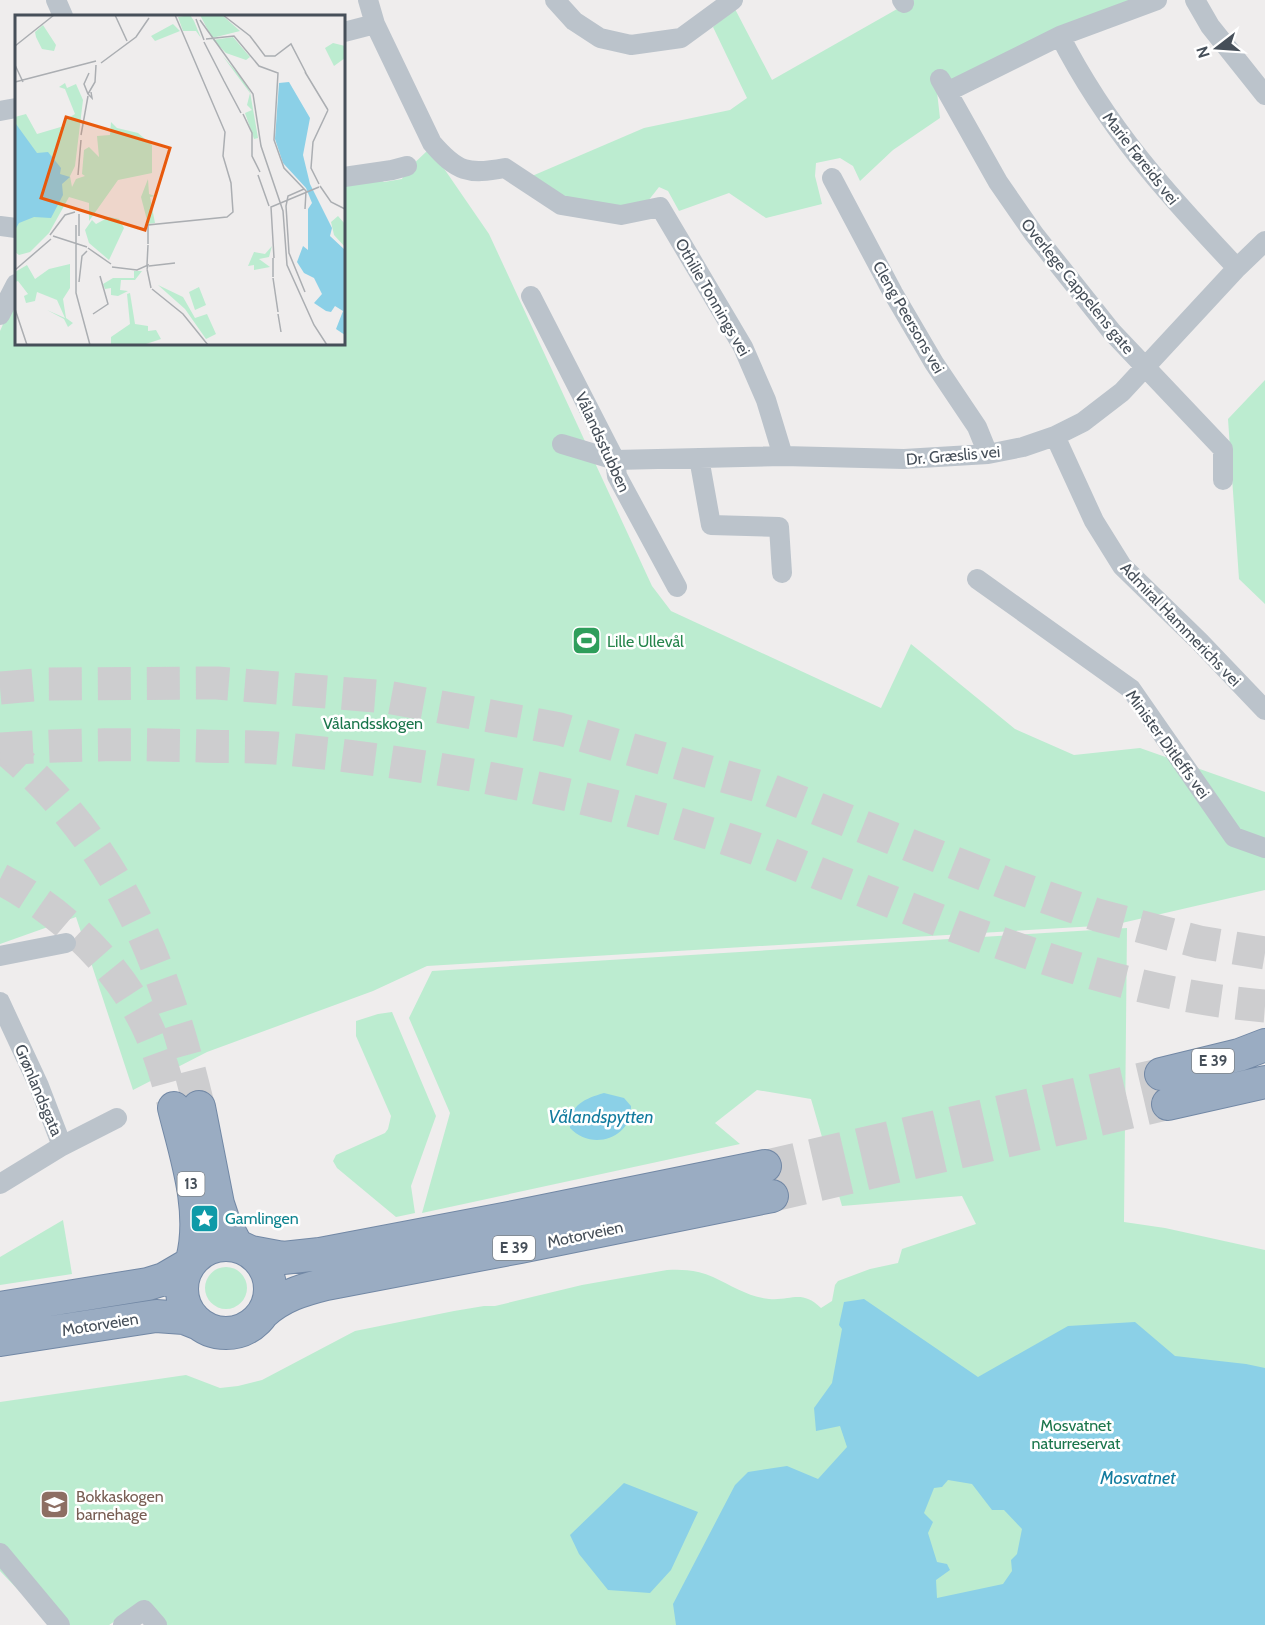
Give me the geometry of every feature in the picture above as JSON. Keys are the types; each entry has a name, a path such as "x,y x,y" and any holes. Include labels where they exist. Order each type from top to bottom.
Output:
{"highway":[{"name":"E 39","path":"1161,1074 1239,1055 1265,1046"},
{"name":"E 39","path":"1168,1104 1265,1082"},
{"name":"13","path":"190,1263 196,1245 196,1212 187,1161 187,1107 226,1225 244,1249"},
{"name":"Motorveien","path":"244,1249 283,1258 320,1254 514,1217 768,1181 311,1288 284,1297 262,1313"},
{"name":"E 39","path":"190,1263 199,1253 217,1245 244,1249"},
{"path":"244,1249 266,1269 269,1280 268,1303 262,1313"},
{"name":"Motorveien","path":"0,1308 148,1284 164,1279 190,1263"},
{"path":"190,1263 184,1275 182,1297 199,1324"},
{"name":"E 39","path":"199,1324 216,1331 233,1332 250,1325 262,1313"},
{"name":"Motorveien","path":"0,1340 156,1316 184,1318 199,1324"}],"street":[{"path":"56,0 63,15"},
{"path":"345,32 375,24 368,0"},
{"path":"555,0 574,21 600,38 632,45 681,38 725,2"},
{"path":"1060,36 1157,0"},
{"path":"1195,0 1210,26 1265,94"},
{"name":"Othilie Tonnings vei","path":"375,24 432,143 446,159 465,171 505,168 561,205 621,215 660,207 743,347 766,400 783,456"},
{"name":"Overlege Cappelens gate","path":"1060,36 945,85 998,182 1034,234 1112,332 1222,449 1223,480"},
{"name":"Marie Føreids vei","path":"1060,36 1075,65 1114,126 1181,208 1237,268"},
{"path":"0,111 15,108"},
{"path":"345,177 407,166"},
{"name":"Cleng Peersons vei","path":"832,178 893,293 930,356 977,427 988,454"},
{"path":"0,226 15,228"},
{"name":"Dr. Græslis vei","path":"562,444 615,460 783,456 904,459 988,454 1023,447 1055,436 1088,419 1122,392 1237,268 1265,242"},
{"path":"0,315 15,286"},
{"name":"Vålandsstubben","path":"531,296 615,460 617,476 677,587"},
{"name":"Admiral Hammerichs vei","path":"1055,436 1094,521 1122,566 1265,710"},
{"path":"699,458 711,525 779,527 782,573"},
{"name":"Minister Ditleffs vei","path":"976,579 1131,689 1234,837 1265,848"},
{"path":"0,956 66,943"},
{"name":"Grønlandsgata","path":"0,1002 39,1086 62,1146"},
{"path":"0,1184 62,1146 117,1118"},
{"path":"0,1553 60,1625"},
{"path":"123,1625 150,1617"}],"green space":[{"path":"913,0 1132,0 937,92 940,118 893,150 860,181 853,166 840,158 816,163 815,176 822,204 766,218 729,193 679,211 668,191 659,187 648,201 633,207 556,197 532,176 644,128 730,110 747,98 713,27 735,9 772,80"},
{"name":"Vålandsskogen","path":"427,151 434,154 489,234 652,586 671,611 881,708 911,644 1015,729 1074,755 1140,748 1265,792 1265,890 1113,925 427,966 373,991 207,1052 133,1090 76,917 0,944 0,331 15,297 15,345 345,345 345,182 377,178 384,182 402,179 406,171"},
{"path":"1265,380 1265,604 1239,579 1228,419"},
{"name":"Mosvatnet naturreservat","path":"1127,928 1124,1222 1165,1228 1265,1250 1265,1625 155,1625 138,1606 109,1625 52,1625 0,1571 0,1402 186,1375 220,1388 238,1386 262,1380 355,1331 454,1311 495,1306 582,1285 667,1270 702,1273 761,1298 802,1297 821,1308 832,1301 838,1281 870,1269 898,1263 902,1249 976,1224 962,1196 842,1206 811,1099 757,1090 715,1123 740,1144 422,1213 450,1113 409,1018 432,971"},
{"path":"392,1012 436,1116 411,1186 415,1213 396,1217 337,1168 333,1161 336,1155 385,1133 388,1129 391,1116 356,1036 356,1021"},
{"path":"63,1220 72,1274 0,1285 0,1257"},
{"path":"226,1267 241,1273 247,1288 241,1303 226,1309 211,1303 205,1288 211,1273"}],"water":[{"name":"Vålandspytten","path":"604,1093 624,1098 631,1106 630,1117 625,1127 618,1134 599,1140 579,1135 570,1128 570,1120 575,1108 584,1101"},
{"name":"Mosvatnet","path":"864,1299 978,1377 1068,1326 1135,1322 1175,1356 1265,1368 1265,1625 676,1625 673,1604 735,1485 748,1472 787,1466 818,1479 847,1447 840,1426 816,1431 814,1408 832,1383 842,1329 839,1325 844,1302","holes":["948,1480 972,1484 992,1510 1004,1510 1022,1529 1017,1554 1011,1560 1012,1571 1003,1584 937,1598 936,1580 950,1570 947,1564 937,1562 928,1533 933,1522 924,1513 934,1488 942,1487"]},
{"path":"624,1483 698,1512 671,1570 650,1593 608,1590 579,1554 570,1535"}],"tunnel":[{"path":"0,688 45,684 217,683 387,697 560,729 765,788 1008,884 1097,915 1199,942 1265,953"},
{"path":"0,745 41,782 76,822 105,864 131,908 170,1004 199,1107"},
{"path":"0,749 102,745 266,747 395,762 514,783 632,811 748,846 991,940 1099,975 1153,989 1265,1006"},
{"path":"0,879 22,891 64,922 83,939 118,979 133,1000 150,1032 162,1064 174,1108"},
{"path":"765,1166 1161,1074"},
{"path":"772,1196 1168,1104"}],"place":[{"name":"Lille Ullevål","path":"586,641"},
{"name":"Gamlingen","path":"204,1218"},
{"name":"Bokkaskogen barnehage","path":"55,1505"}]}
